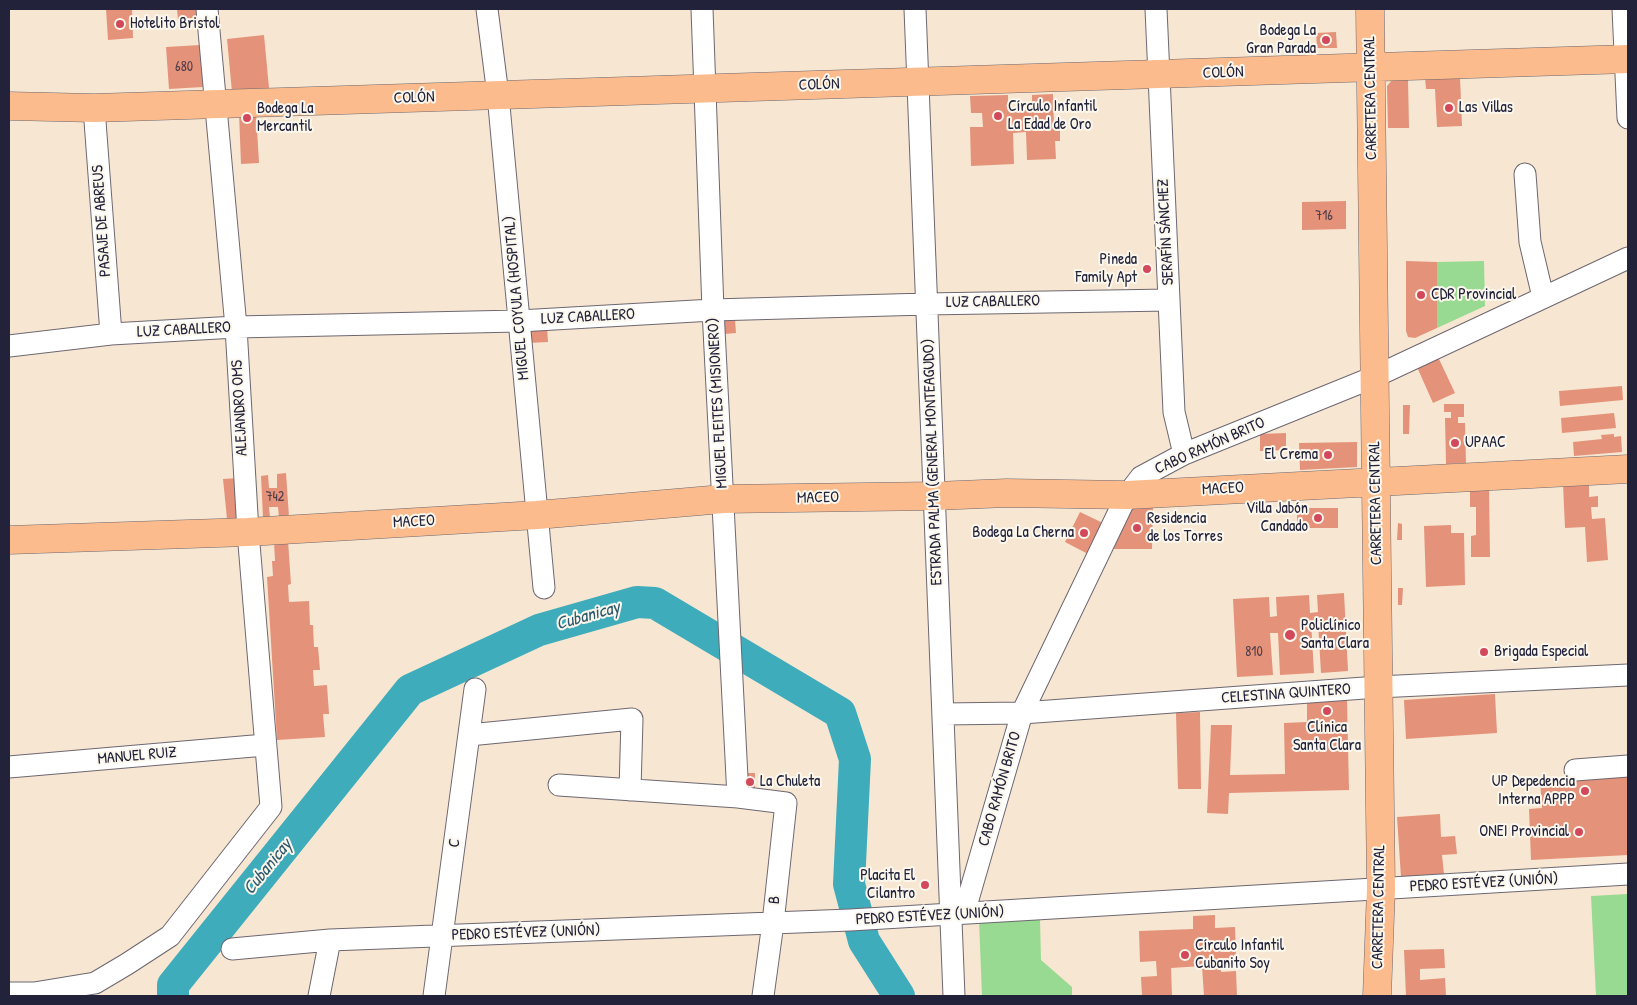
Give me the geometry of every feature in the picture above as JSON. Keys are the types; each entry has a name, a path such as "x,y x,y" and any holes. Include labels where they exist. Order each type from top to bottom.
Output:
{"main road":[{"name":"CARRETERA CENTRAL","path":"1370,9 1381,889 1377,996"},
{"name":"COLÓN","path":"9,106 94,108 1627,59"},
{"name":"MACEO","path":"9,540 248,532 537,515 724,499 1007,493 1127,495 1628,468"}],"street":[{"name":"ALEJANDRO OMS","path":"34,994 95,983 170,936 271,808 264,745 248,532 236,327 207,9"},
{"name":"MIGUEL COYULA (HOSPITAL)","path":"488,9 498,95 544,588"},
{"name":"MIGUEL FLEITES (MISIONERO)","path":"702,9 713,310 738,797"},
{"name":"ESTRADA PALMA (GENERAL MONTEAGUDO)","path":"916,9 943,714 957,914 954,996"},
{"name":"SERAFÍN SÁNCHEZ","path":"1156,9 1174,412 1184,454"},
{"path":"1623,9 1627,59 1628,118"},
{"name":"PASAJE DE ABREUS","path":"94,108 111,334"},
{"path":"1525,174 1530,242 1543,298"},
{"name":"CABO RAMÓN BRITO","path":"957,914 1022,713 1127,495 1141,477 1184,454 1374,376 1628,258"},
{"name":"LUZ CABALLERO","path":"9,346 111,334 236,327 519,321 713,310 1169,300"},
{"name":"CELESTINA QUINTERO","path":"943,714 1022,713 1378,687 1628,675"},
{"name":"C","path":"434,996 476,689"},
{"path":"470,735 632,719 630,790"},
{"name":"MANUEL RUIZ","path":"9,767 264,745"},
{"path":"1575,770 1628,766"},
{"path":"559,785 738,797"},
{"name":"B","path":"738,797 786,803 763,996"},
{"name":"PEDRO ESTÉVEZ (UNIÓN)","path":"232,949 330,940 878,919 1628,874"},
{"path":"319,996 330,940"},
{"path":"9,994 34,994"}],"green space":[{"path":"1484,261 1485,306 1437,328 1437,262"},
{"path":"1628,894 1628,996 1596,996 1591,896"},
{"path":"1040,918 1041,960 1072,987 1072,996 982,996 979,920"}],"building":[{"name":"Hotelito Bristol","path":"106,9 132,9 133,38 108,40"},
{"path":"177,9 198,9 198,18 178,20"},
{"name":"Bodega La Gran Parada","path":"1336,32 1337,48 1317,48 1316,33"},
{"path":"264,35 269,88 232,92 227,39"},
{"path":"200,45 203,87 169,89 166,47"},
{"name":"Las Villas","path":"1460,77 1462,126 1437,127 1435,89 1426,89 1425,78"},
{"path":"1393,79 1408,79 1409,128 1388,128 1387,86"},
{"path":"1053,94 1054,126 1060,126 1060,141 1055,141 1056,159 1027,160 1026,132 1013,133 1014,164 971,166 970,127 983,127 982,113 971,113 970,96 1008,95 1008,110 1032,110 1032,95"},
{"path":"256,112 259,163 241,164 239,113"},
{"path":"1346,201 1346,229 1302,230 1302,202"},
{"name":"CDR Provincial","path":"1406,261 1437,262 1437,328 1415,338 1408,337 1406,331"},
{"path":"723,320 735,320 736,333 724,334"},
{"path":"547,327 548,342 528,343 527,328"},
{"path":"1438,357 1455,393 1433,403 1417,367"},
{"path":"1622,386 1623,400 1560,406 1559,391"},
{"name":"UPAAC","path":"1444,404 1464,404 1464,417 1458,417 1458,423 1465,423 1466,463 1446,464 1445,418 1451,418 1451,412 1444,412"},
{"path":"1403,405 1410,405 1409,434 1403,434"},
{"path":"1614,413 1616,428 1562,433 1561,418"},
{"path":"1286,433 1286,450 1260,451 1260,434"},
{"path":"1614,434 1614,437 1621,436 1622,452 1574,456 1573,442 1602,439 1601,435"},
{"name":"El Crema","path":"1357,442 1357,467 1300,470 1299,443"},
{"path":"286,473 289,517 279,518 278,507 269,507 270,517 263,518 261,476 268,475 269,488 277,488 277,474"},
{"path":"238,478 237,520 227,519 223,479"},
{"path":"1589,482 1589,497 1598,496 1598,507 1591,507 1592,519 1605,518 1608,560 1587,562 1585,527 1565,528 1563,484"},
{"path":"1470,488 1489,488 1490,557 1471,557 1471,536 1476,535 1476,507 1470,507"},
{"name":"Residencia de los Torres","path":"1132,507 1153,507 1152,549 1110,549"},
{"name":"Villa Jabón Candado","path":"1297,508 1338,508 1338,528 1297,528"},
{"name":"Bodega La Cherna","path":"1080,512 1103,523 1088,554 1065,542"},
{"path":"1398,523 1402,524 1402,540 1397,540"},
{"path":"1451,525 1451,533 1464,533 1465,585 1426,587 1424,526"},
{"path":"288,541 291,584 288,585 289,602 309,601 310,625 313,625 314,647 318,647 320,670 313,670 314,686 327,685 329,714 323,714 325,737 277,740 267,577 273,576 272,561 275,561 274,542"},
{"path":"1398,588 1403,588 1402,605 1398,605"},
{"name":"Policlínico Santa Clara","path":"1344,593 1348,671 1321,673 1318,622 1311,622 1314,673 1280,675 1278,633 1270,633 1273,675 1237,677 1233,599 1269,597 1270,617 1277,616 1276,597 1309,595 1310,613 1318,612 1317,595"},
{"path":"1495,694 1497,733 1406,739 1404,700"},
{"path":"1347,700 1349,790 1229,793 1228,814 1207,813 1211,725 1232,725 1230,775 1285,774 1284,723 1307,722 1307,701"},
{"path":"1200,712 1201,789 1178,789 1176,713"},
{"name":"La Chuleta","path":"745,773 755,773 755,791 744,790"},
{"name":"ONEI Provincial","path":"1628,773 1628,855 1531,860 1529,809 1542,808 1540,780"},
{"path":"1440,814 1441,837 1455,836 1457,854 1442,855 1444,874 1401,877 1397,817"},
{"path":"1215,915 1215,928 1235,927 1236,958 1220,959 1221,972 1236,971 1237,996 1204,996 1202,966 1171,968 1172,996 1142,996 1141,977 1157,976 1156,961 1140,962 1139,931 1193,929 1193,916"},
{"path":"1444,949 1445,968 1420,969 1420,980 1445,978 1446,996 1406,996 1404,950"}],"waterway":[{"name":"Cubanicay","path":"173,996 173,985 410,690 539,630 637,602 655,603 840,713 855,759 849,884 864,941 899,996"}],"place":[{"name":"Hotelito Bristol","path":"120,24"},
{"name":"Bodega La Gran Parada","path":"1326,40"},
{"name":"Las Villas","path":"1449,108"},
{"name":"Círculo Infantil La Edad de Oro","path":"998,116"},
{"name":"Bodega La Mercantil","path":"247,118"},
{"name":"Pineda Family Apt","path":"1147,269"},
{"name":"CDR Provincial","path":"1421,295"},
{"name":"UPAAC","path":"1455,443"},
{"name":"El Crema","path":"1328,455"},
{"name":"Villa Jabón Candado","path":"1318,518"},
{"name":"Residencia de los Torres","path":"1137,528"},
{"name":"Bodega La Cherna","path":"1084,533"},
{"name":"Policlínico Santa Clara","path":"1290,635"},
{"name":"Brigada Especial","path":"1484,652"},
{"name":"Clínica Santa Clara","path":"1327,711"},
{"name":"La Chuleta","path":"750,782"},
{"name":"UP Depedencia Interna APPP","path":"1585,791"},
{"name":"ONEI Provincial","path":"1579,832"},
{"name":"Placita El Cilantro","path":"925,885"},
{"name":"Círculo Infantil Cubanito Soy","path":"1185,955"}]}
